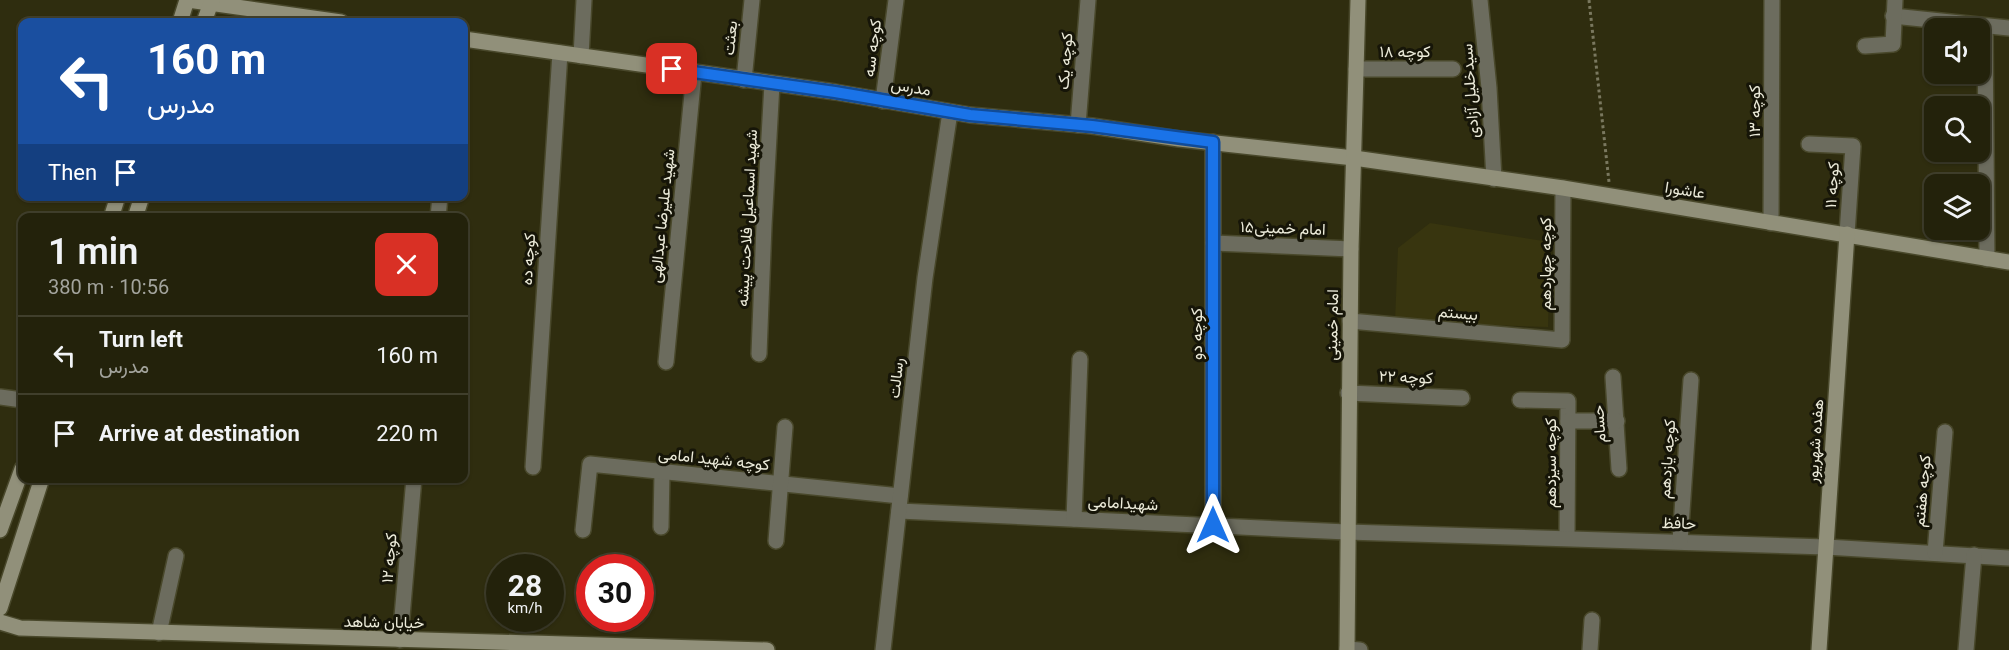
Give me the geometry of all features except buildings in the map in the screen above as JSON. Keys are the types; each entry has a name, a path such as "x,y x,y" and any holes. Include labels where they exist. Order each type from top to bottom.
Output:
{"street":[{"path":"181,18 188,0 305,18"},
{"path":"581,56 584,0"},
{"name":"بعثت","path":"744,80 752,0"},
{"name":"کوچه سه","path":"883,101 896,0"},
{"name":"کوچه یک","path":"1078,125 1088,0"},
{"name":"امام خمینی","path":"1351,650 1347,531 1348,393 1358,0"},
{"name":"سیدخلیل آزادی","path":"1480,0 1489,88 1494,179"},
{"name":"کوچه ۱۳","path":"1771,223 1772,0"},
{"path":"1865,46 1893,44 1895,0"},
{"path":"205,18 211,2"},
{"path":"1893,16 1924,20"},
{"path":"1990,27 2009,28"},
{"name":"مدرس","path":"468,40 950,112 1354,158"},
{"name":"کوچه ده","path":"532,467 560,53"},
{"name":"کوچه ۱۸","path":"1356,69 1453,69"},
{"name":"شهید علیرضا عبدالهی","path":"666,362 694,73"},
{"name":"شهید اسماعیل فلاحت پیشه","path":"759,354 772,84"},
{"path":"1985,84 1987,259"},
{"name":"رسالت","path":"883,650 925,278 950,112"},
{"name":"کوچه دو","path":"1213,142 1213,525"},
{"name":"کوچه ۱۱","path":"1809,144 1853,146 1846,234"},
{"name":"عاشورا","path":"1354,158 1563,188 2009,262"},
{"name":"کوچه چهاردهم","path":"1562,340 1563,188"},
{"name":"هفده شهریور","path":"1819,650 1846,234"},
{"name":"امام خمینی۱۵","path":"1213,243 1351,249"},
{"name":"بیستم","path":"1350,321 1562,340"},
{"path":"1074,519 1080,359"},
{"name":"حسام","path":"1613,377 1619,469"},
{"name":"کوچه یازدهم","path":"1680,541 1691,380"},
{"name":"کوچه ۲۲","path":"1348,393 1462,398"},
{"path":"0,397 18,399"},
{"name":"کوچه سیزدهم","path":"1520,400 1568,401 1567,538"},
{"path":"1568,421 1617,421"},
{"path":"776,541 785,427"},
{"name":"کوچه هفتم","path":"1935,553 1945,432"},
{"name":"کوچه شهید امامی","path":"583,530 590,464 782,484 900,503"},
{"path":"661,527 662,472"},
{"path":"0,530 18,480"},
{"path":"0,608 40,483"},
{"name":"کوچه ۱۲","path":"400,640 414,483"},
{"name":"شهیدامامی","path":"900,503 1074,519 1347,531"},
{"name":"حافظ","path":"1347,531 1680,541 2009,558"},
{"path":"1966,650 1974,555"},
{"path":"159,633 176,556"},
{"path":"1590,650 1592,620"},
{"name":"خیابان شاهد","path":"0,622 20,628 159,633 289,644 400,640 560,647 767,650"}],"path":[{"path":"1589,0 1611,196"}],"shaded area":[{"path":"1430,223 1550,242 1548,327 1395,322 1398,248"}],"route":[{"path":"672,69 835,92 970,115 1092,126 1213,142 1213,525"}]}
